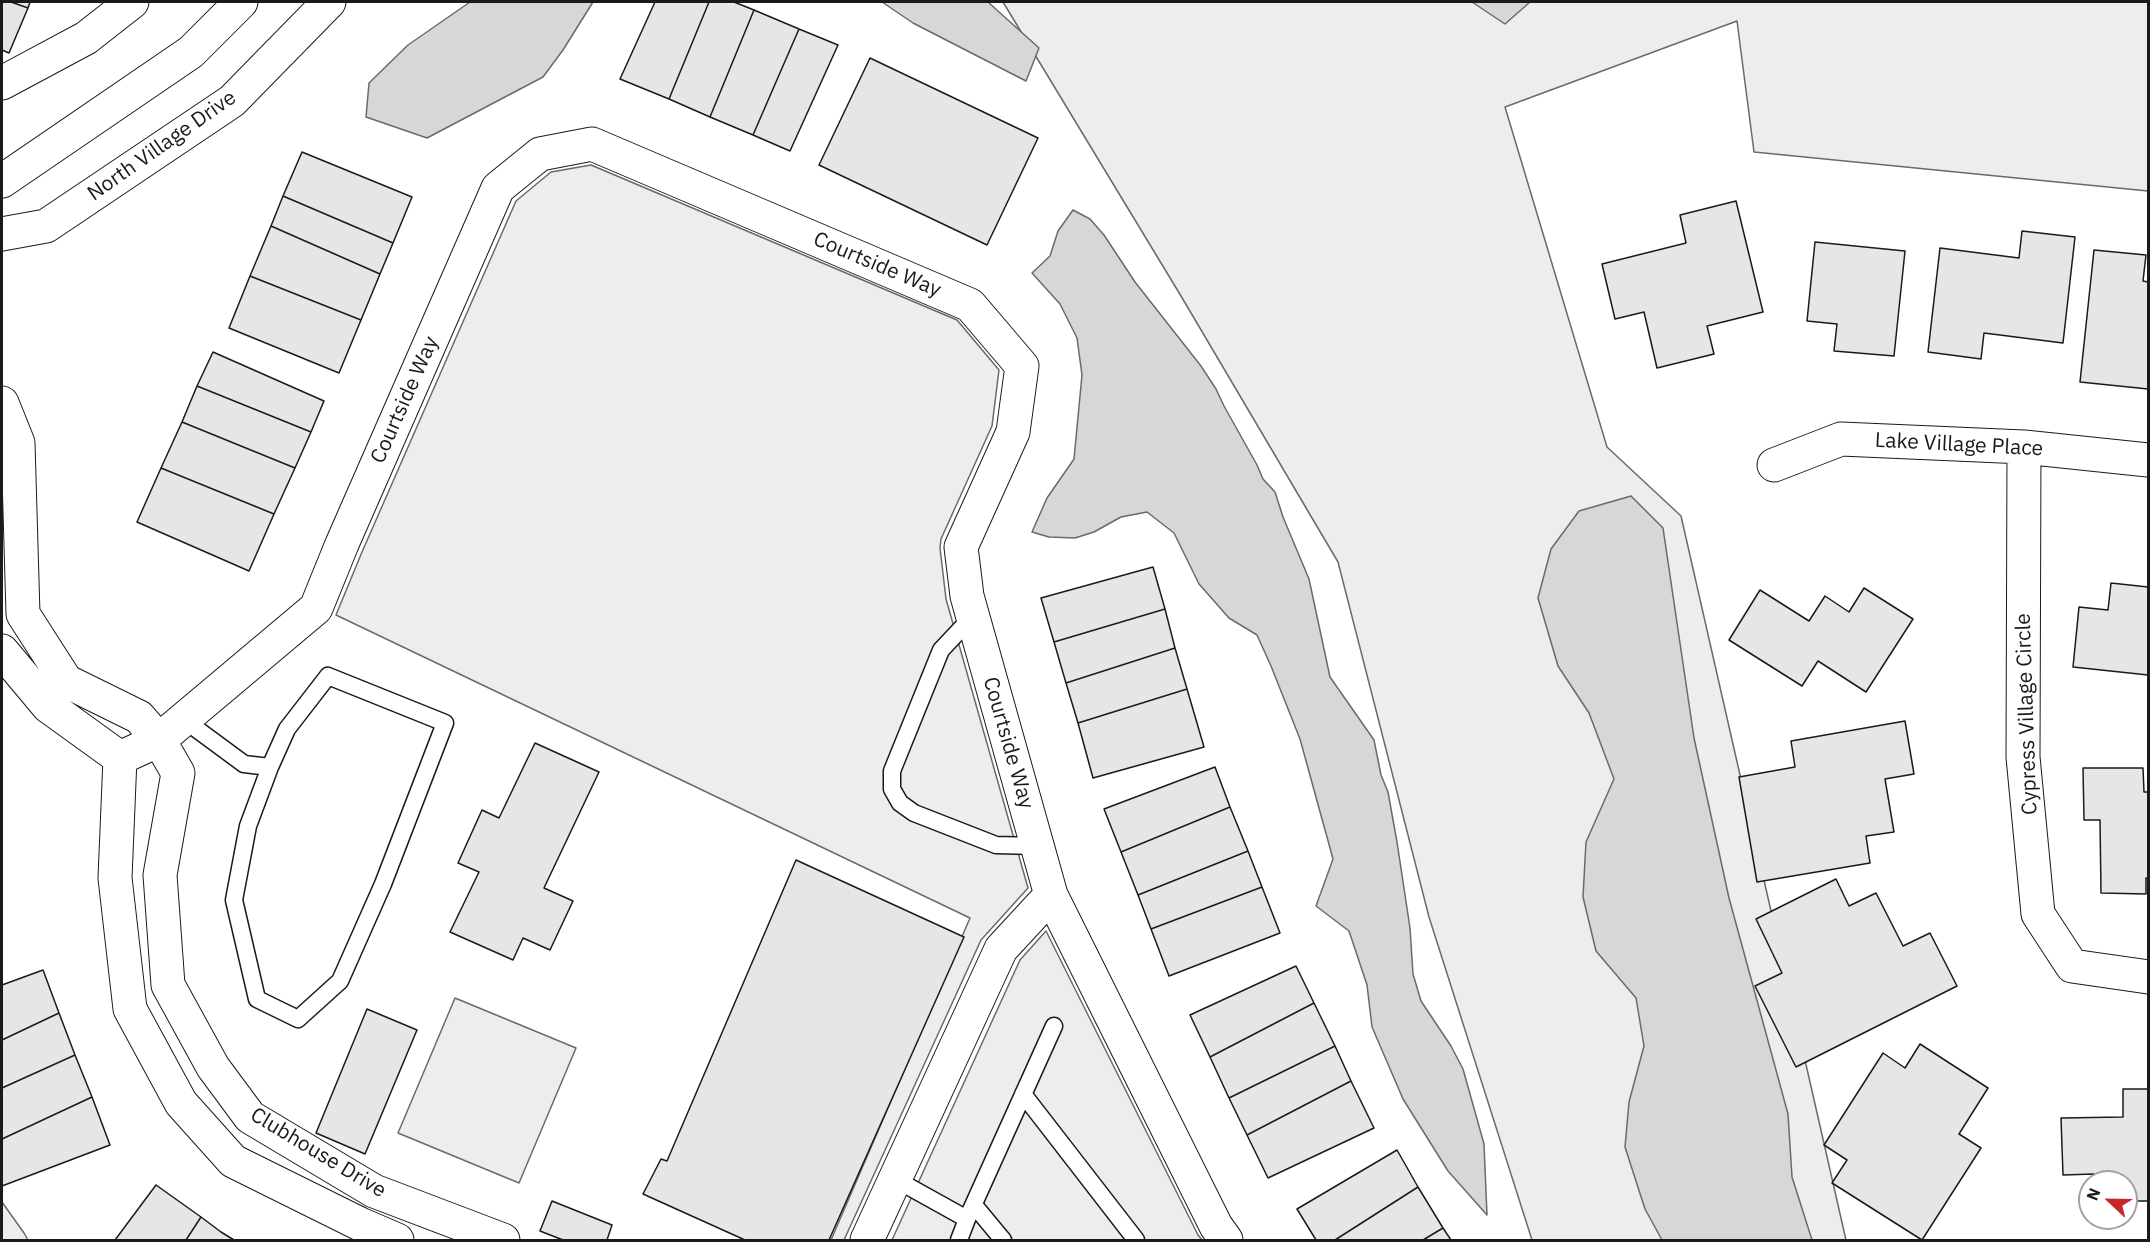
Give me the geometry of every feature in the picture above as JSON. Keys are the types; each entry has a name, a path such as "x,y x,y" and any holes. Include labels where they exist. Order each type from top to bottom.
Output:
{"street":[{"path":"2,83 86,38 132,2"},
{"path":"2,181 191,52 241,2"},
{"name":"North Village Drive","path":"2,234 46,226 231,101 329,2"},
{"name":"Courtside Way","path":"120,758 171,729 316,608 346,533 498,188 540,154 592,144 970,304 1022,366 1013,432 961,547 967,596 1051,895 1216,1226 1226,1240"},
{"name":"Clubhouse Drive","path":"2,403 18,443 23,614 66,681 139,717 171,729 178,773 160,875 168,985 213,1067 250,1117 374,1191 503,1240"},
{"name":"Lake Village Place","path":"1774,465 1841,439 2024,447 2148,460"},
{"name":"Cypress Village Circle","path":"2024,447 2023,757 2038,914 2072,966 2148,977"},
{"path":"2,651 48,706 120,758"},
{"name":"Clubhouse Drive","path":"120,758 115,878 130,1009 181,1103 233,1161 397,1240"},
{"path":"867,1240 1001,949 1051,895"}],"lane":[{"path":"973,616 941,650 892,771 892,789 900,803 914,813 996,845 1037,846"},
{"path":"328,675 445,723 383,884 340,981 298,1020 257,999 234,900 248,826 270,767 287,729 328,675"},
{"path":"171,729 244,764 270,767"},
{"path":"959,1240 1054,1026"},
{"path":"1023,1094 1137,1240"},
{"path":"895,1179 971,1212 1003,1240"}],"shaded area":[{"path":"470,2 593,2 543,77 427,138 366,117 369,83 408,45"},
{"path":"882,2 988,2 1039,48 1026,81 913,23"},
{"path":"1003,2 2148,2 2148,191 1754,152 1737,21 1505,107 1607,447 1681,516 1846,1240 1532,1240 1429,917 1338,562 1181,296"},
{"path":"1472,2 1530,2 1505,24"},
{"path":"591,165 957,320 999,370 992,426 941,539 940,548 946,599 1028,888 981,940 844,1240 831,1240 970,918 336,615 516,201 551,172"},
{"path":"1073,210 1090,219 1104,235 1135,282 1201,366 1216,389 1263,479 1275,492 1309,579 1330,677 1374,740 1381,775 1388,792 1397,842 1410,928 1413,974 1421,1001 1451,1046 1463,1069 1484,1144 1487,1215 1448,1171 1403,1099 1372,1027 1367,985 1349,931 1316,906 1333,859 1300,739 1257,635 1229,618 1199,584 1174,533 1147,512 1121,517 1094,532 1075,538 1049,537 1032,532 1047,498 1074,459 1082,375 1077,338 1060,304 1032,273 1050,256 1058,231"},
{"path":"1631,496 1663,528 1694,738 1729,898 1788,1114 1792,1177 1812,1240 1662,1240 1645,1209 1625,1147 1629,1102 1644,1046 1636,998 1596,951 1583,897 1586,842 1614,779 1589,713 1558,666 1538,598 1551,549 1579,511"},
{"path":"1046,931 1202,1240 892,1240 1020,960"},
{"path":"455,998 576,1048 519,1183 398,1133"},
{"path":"2,1202 24,1233 28,1240 2,1240"}],"building":[{"path":"2,2 11,2 28,8 9,53 2,50"},
{"path":"11,2 30,2 28,8"},
{"path":"655,2 709,2 669,99 620,79"},
{"path":"709,2 734,2 754,10 710,117 669,99"},
{"path":"754,10 799,29 753,135 710,117"},
{"path":"799,29 838,45 790,151 753,135"},
{"path":"870,58 1038,138 987,245 819,165"},
{"path":"302,152 412,197 393,243 283,196"},
{"path":"283,196 393,243 380,274 271,226"},
{"path":"1736,201 1763,312 1707,326 1714,354 1657,368 1644,312 1615,319 1602,264 1686,243 1680,215"},
{"path":"271,226 380,274 361,320 250,276"},
{"path":"2022,231 2075,237 2063,343 1984,333 1981,359 1928,352 1940,248 2019,258"},
{"path":"1815,242 1905,251 1894,356 1834,351 1837,324 1807,321"},
{"path":"2094,250 2146,255 2143,281 2148,282 2148,389 2080,382"},
{"path":"250,276 361,320 339,373 229,328"},
{"path":"213,352 324,401 311,432 197,386"},
{"path":"197,386 311,432 295,468 182,422"},
{"path":"182,422 295,468 274,514 161,468"},
{"path":"161,468 274,514 249,571 137,522"},
{"path":"1153,567 1165,609 1054,642 1041,598"},
{"path":"2111,583 2148,587 2148,675 2073,667 2079,607 2108,610"},
{"path":"1864,588 1913,619 1866,692 1818,661 1802,686 1729,640 1760,590 1809,621 1825,596 1849,612"},
{"path":"1165,609 1175,648 1066,683 1054,642"},
{"path":"1175,648 1187,689 1078,723 1066,683"},
{"path":"1187,689 1204,747 1093,778 1078,723"},
{"path":"1905,721 1914,774 1885,779 1894,832 1866,836 1870,863 1757,882 1739,777 1795,767 1791,741"},
{"path":"535,743 599,772 544,888 573,901 550,950 523,938 513,960 450,932 479,872 458,863 482,810 499,818"},
{"path":"1215,767 1230,807 1121,852 1104,809"},
{"path":"2083,768 2143,768 2144,792 2148,792 2146,894 2101,893 2100,820 2084,820"},
{"path":"1230,807 1248,851 1138,895 1121,852"},
{"path":"1248,851 1262,887 1151,929 1138,895"},
{"path":"796,860 964,937 829,1240 745,1240 643,1194 661,1159 667,1161"},
{"path":"1836,879 1849,906 1876,893 1903,946 1930,933 1957,986 1796,1067 1755,986 1782,973 1756,919"},
{"path":"1262,887 1280,933 1169,976 1151,929"},
{"path":"1296,966 1314,1003 1210,1057 1190,1015"},
{"path":"43,970 59,1013 2,1040 2,985"},
{"path":"1314,1003 1335,1046 1229,1098 1210,1057"},
{"path":"367,1009 417,1030 365,1154 316,1133"},
{"path":"59,1013 75,1055 2,1088 2,1040"},
{"path":"1920,1044 1988,1088 1959,1134 1981,1148 1922,1240 1832,1183 1847,1160 1824,1145 1883,1053 1905,1068"},
{"path":"1335,1046 1351,1081 1247,1135 1229,1098"},
{"path":"75,1055 92,1097 2,1139 2,1088"},
{"path":"1351,1081 1374,1128 1268,1178 1247,1135"},
{"path":"2123,1089 2148,1089 2148,1201 2138,1201 2138,1170 2078,1170 2078,1175 2063,1175 2061,1118 2123,1117"},
{"path":"92,1097 110,1145 2,1186 2,1139"},
{"path":"1397,1150 1418,1187 1335,1240 1316,1240 1297,1209"},
{"path":"156,1185 201,1217 186,1240 115,1240"},
{"path":"1418,1187 1443,1228 1423,1240 1335,1240"},
{"path":"552,1201 612,1225 607,1240 563,1240 540,1231"},
{"path":"201,1217 221,1232 234,1240 186,1240"},
{"path":"1443,1228 1451,1240 1423,1240"}]}
